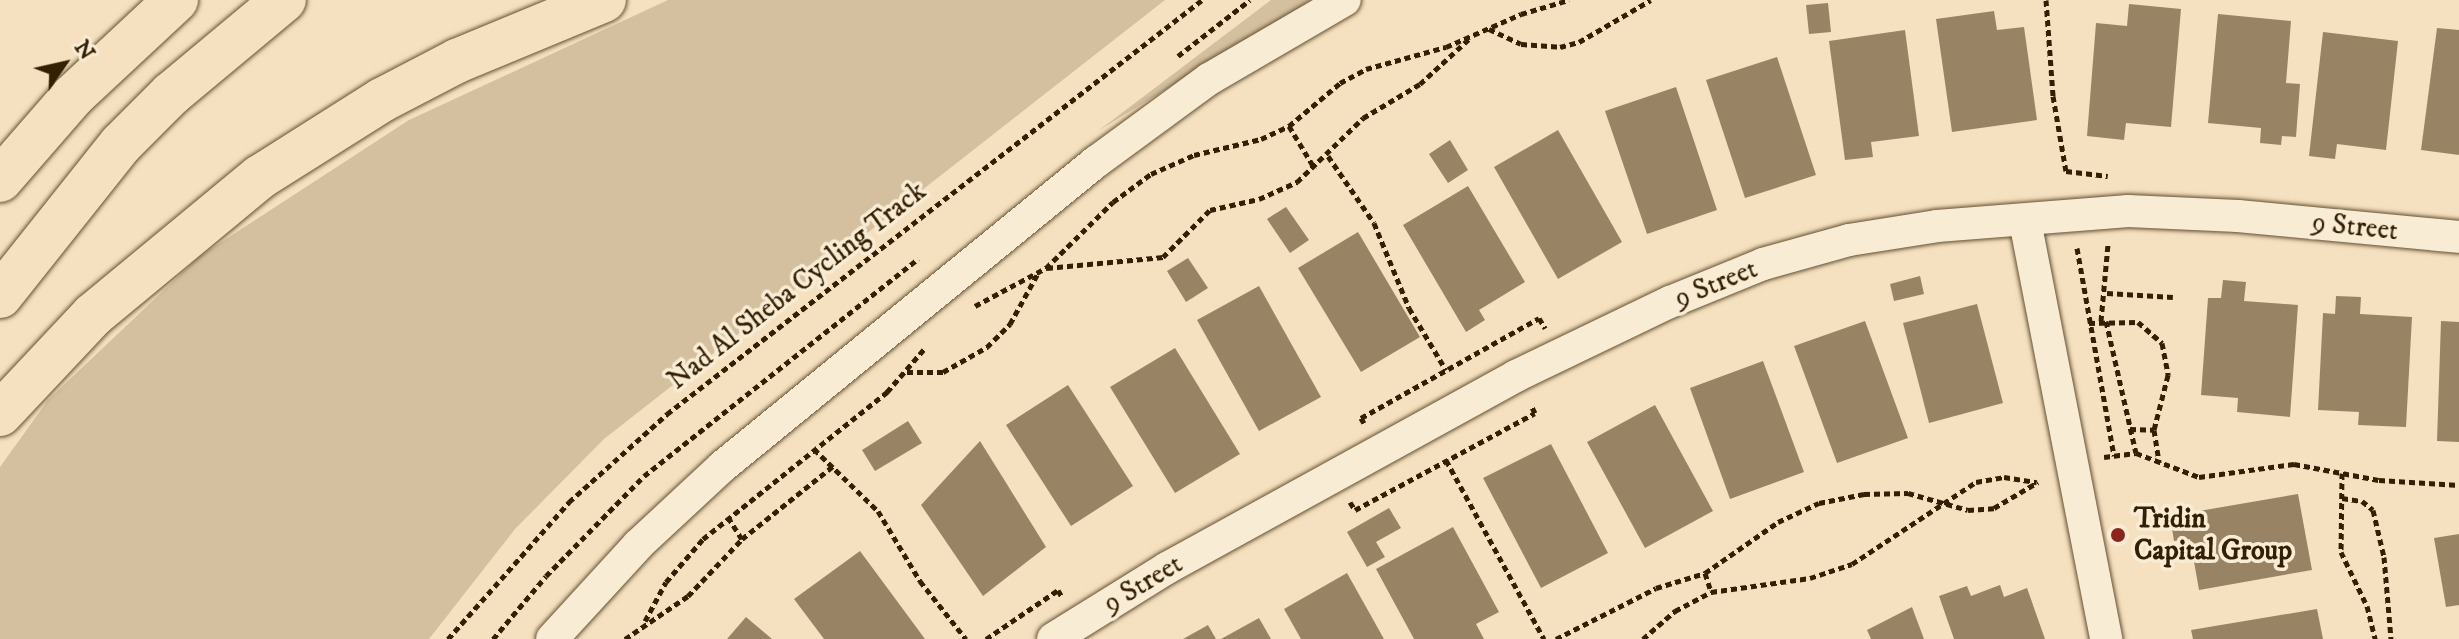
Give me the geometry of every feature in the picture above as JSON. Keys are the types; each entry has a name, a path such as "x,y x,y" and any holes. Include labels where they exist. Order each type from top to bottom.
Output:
{"main road":[{"path":"0,180 73,96 176,0"},
{"path":"0,296 74,196 171,94 284,0"},
{"path":"0,414 103,305 260,177 370,107 457,61 604,0"}],"street":[{"path":"552,639 638,545 723,466 1096,162 1209,79 1345,0"},
{"name":"9 Street","path":"1053,639 1167,568 1516,376 1670,302 1763,264 1849,240 1937,226 2179,211 2459,237"},
{"path":"2025,221 2106,639"}],"path":[{"name":"Nad Al Sheba Cycling Track","path":"448,639 569,502 667,414 1202,0"},
{"path":"963,314 1046,268 1113,202 1151,174 1194,155 1261,139 1289,126 1340,83 1366,69 1471,37 1569,0"},
{"path":"1488,29 1521,44 1560,47 1579,42 1651,0"},
{"path":"2046,0 2053,96 2066,171 2111,177"},
{"path":"1046,268 1163,257 1210,210 1278,192 1315,169 1363,118 1420,84 1471,37"},
{"path":"1289,126 1315,169"},
{"path":"1328,156 1374,223 1409,308 1446,370"},
{"path":"2114,456 2077,244 2119,238"},
{"path":"2108,239 2103,321 2136,453"},
{"path":"907,372 943,372 987,347 1010,324 1038,273"},
{"path":"2107,293 2173,297"},
{"path":"2089,323 2138,322 2162,343 2168,375 2154,430 2159,463"},
{"path":"645,621 680,563 728,517 907,372 933,340"},
{"path":"2130,429 2154,430"},
{"path":"814,449 878,511 920,581 966,639"},
{"path":"1643,639 1675,611 1711,592 1810,578 1852,564 1943,503 1989,478 2038,482 2074,474 2114,456 2136,453 2199,477 2282,464 2459,485"},
{"path":"1446,460 1544,639"},
{"path":"625,639 645,621 688,596 742,539 833,466"},
{"path":"2342,473 2341,552 2374,628 2375,639"},
{"path":"1556,639 1656,588 1705,573 1778,522 1819,503 1864,494 1908,493 1968,510 1994,508 2038,482"},
{"path":"2342,498 2362,501 2373,510 2384,557 2391,639"},
{"path":"728,517 742,539"},
{"path":"1705,573 1711,592"},
{"path":"2374,628 2389,626"}],"shaded area":[{"path":"668,0 1165,0 604,439 515,529 429,639 0,639 0,467 48,400 200,256 409,120"},
{"path":"1271,0 1311,0 1098,131"}],"building":[{"path":"1828,3 1831,32 1809,34 1806,5"},
{"path":"2129,4 2181,9 2171,127 2126,123 2124,140 2087,136 2096,23 2127,26"},
{"path":"1994,11 1997,30 2024,27 2037,120 1952,132 1936,19"},
{"path":"2218,14 2291,21 2286,83 2300,84 2296,137 2282,136 2281,145 2260,143 2261,128 2208,123"},
{"path":"2437,28 2459,30 2459,155 2421,150"},
{"path":"1905,30 1919,136 1871,142 1873,157 1845,160 1829,41"},
{"path":"2323,32 2398,41 2386,150 2337,144 2335,159 2309,156"},
{"path":"1777,57 1816,175 1745,198 1706,80"},
{"path":"1676,87 1717,210 1647,234 1605,111"},
{"path":"1558,130 1622,242 1558,279 1494,167"},
{"path":"1450,140 1468,170 1448,183 1429,154"},
{"path":"1468,186 1525,282 1479,310 1485,320 1466,332 1403,225"},
{"path":"1286,207 1309,240 1290,253 1267,219"},
{"path":"1358,232 1420,337 1361,372 1298,268"},
{"path":"1188,258 1208,288 1186,302 1167,271"},
{"path":"1920,276 1924,294 1894,301 1890,284"},
{"path":"2223,280 2246,282 2244,301 2298,305 2290,417 2237,412 2238,398 2201,395 2208,298 2221,298"},
{"path":"1259,286 1321,397 1259,431 1197,320"},
{"path":"2336,296 2361,297 2360,314 2412,317 2406,427 2358,425 2359,412 2318,410 2323,313 2335,314"},
{"path":"1977,304 2003,403 1929,423 1903,323"},
{"path":"1865,321 1908,438 1837,463 1794,346"},
{"path":"2441,321 2459,322 2459,442 2437,441"},
{"path":"1175,348 1240,454 1175,493 1110,387"},
{"path":"1763,361 1804,472 1730,499 1690,388"},
{"path":"1068,385 1133,486 1071,526 1006,425"},
{"path":"1655,405 1713,511 1645,548 1587,442"},
{"path":"908,421 922,443 875,471 862,450"},
{"path":"980,441 1046,547 983,596 921,505"},
{"path":"1551,444 1608,553 1541,588 1483,478"},
{"path":"2298,494 2312,570 2199,590 2190,539 2174,541 2170,516"},
{"path":"1389,508 1401,528 1376,542 1385,557 1367,567 1347,532"},
{"path":"1453,527 1499,612 1476,624 1484,639 1414,639 1376,569"},
{"path":"2459,534 2459,605 2446,607 2434,538"},
{"path":"860,551 925,639 824,639 794,599"},
{"path":"1347,573 1384,639 1301,639 1284,609"},
{"path":"2000,585 2004,597 2027,588 2045,639 1954,639 1939,596 1967,586 1971,596"},
{"path":"1912,607 1924,639 1871,639 1867,630"},
{"path":"2317,609 2323,639 2193,639 2191,630"},
{"path":"746,617 772,639 727,639"},
{"path":"1259,618 1271,639 1221,639"},
{"path":"1208,625 1216,639 1183,639"}],"place":[{"name":"Tridin Capital Group","path":"2118,535"}]}
